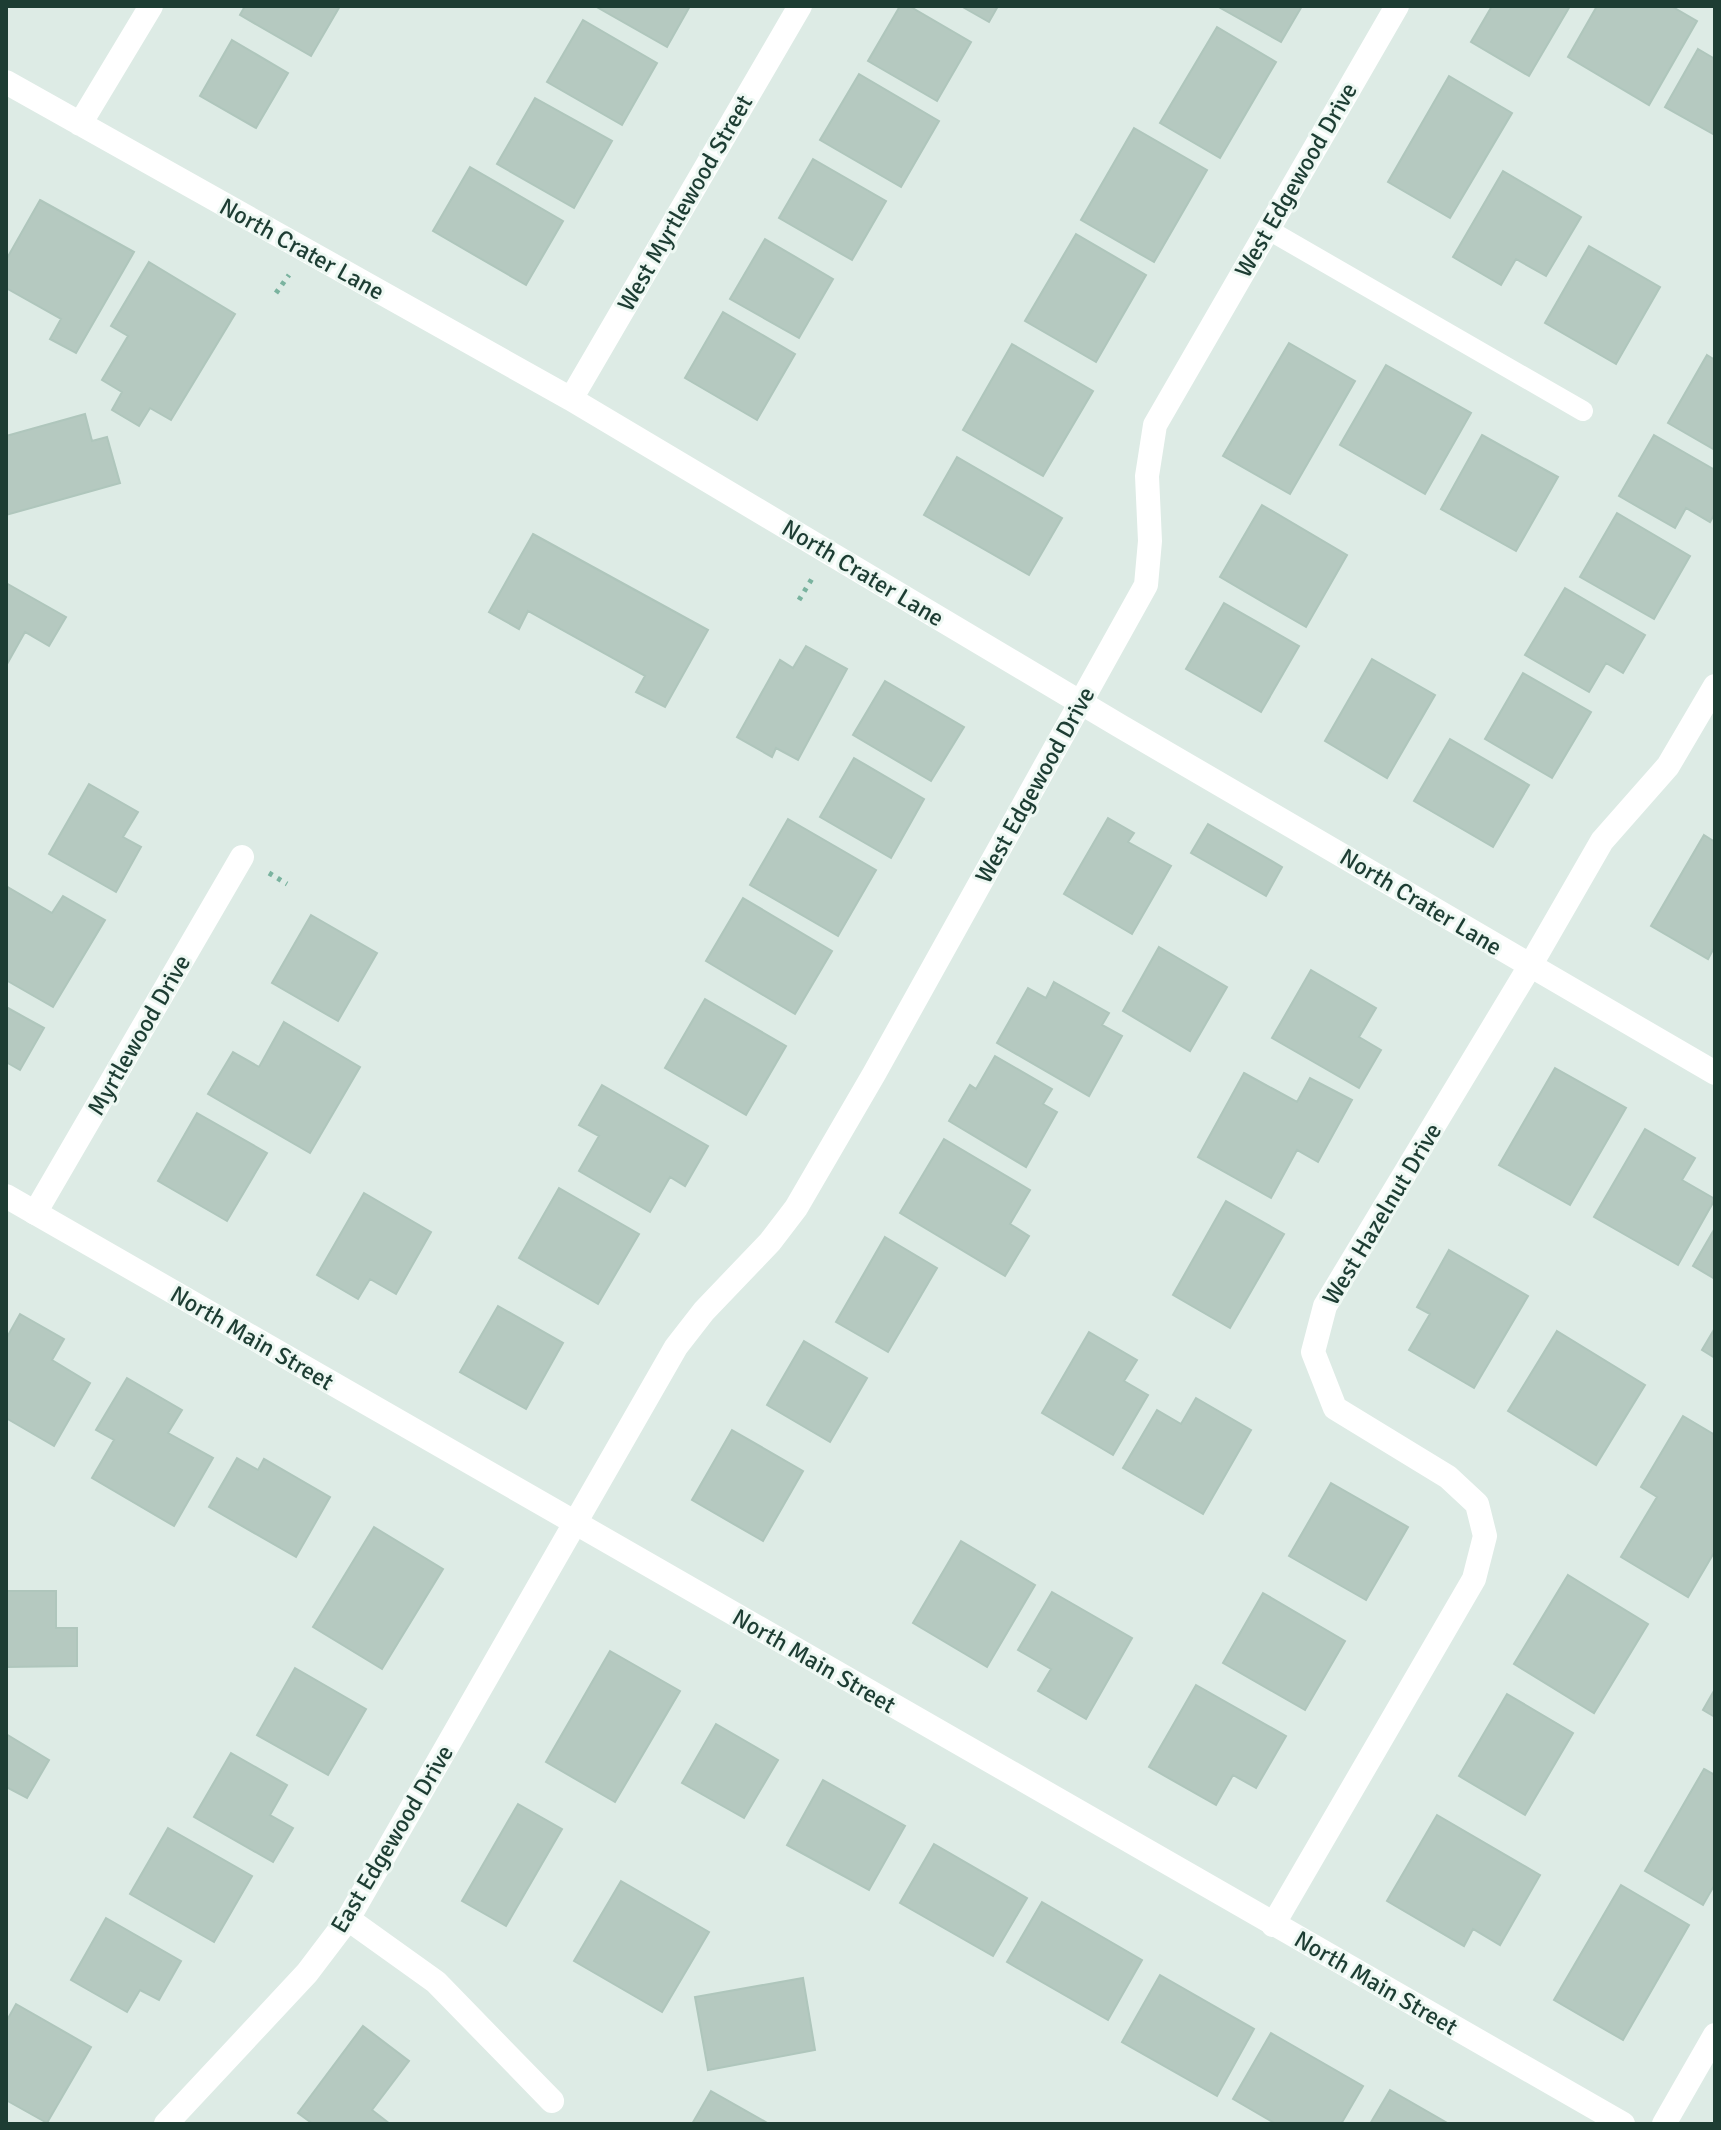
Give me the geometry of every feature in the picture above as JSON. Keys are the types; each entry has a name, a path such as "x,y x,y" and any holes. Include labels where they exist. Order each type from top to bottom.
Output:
{"street":[{"path":"80,124 151,6"},
{"name":"West Myrtlewood Street","path":"571,399 800,6"},
{"name":"West Edgewood Drive","path":"574,1523 676,1347 704,1311 770,1242 796,1208 882,1061 1146,585 1150,541 1147,476 1155,425 1397,6"},
{"name":"North Crater Lane","path":"6,82 571,399 1080,702 1715,1073"},
{"name":"West Hazelnut Drive","path":"1273,1925 1474,1579 1485,1536 1477,1504 1448,1477 1335,1408 1313,1352 1325,1306 1602,841 1668,766 1715,686"},
{"name":"Myrtlewood Drive","path":"35,1213 242,857"},
{"name":"North Main Street","path":"6,1196 1623,2124"},
{"name":"East Edgewood Drive","path":"166,2124 307,1973 348,1919 574,1523"},
{"path":"348,1919 436,1982 552,2101"},
{"path":"1664,2124 1715,2035"}],"lane":[{"path":"1267,229 1583,411"}],"building":[{"path":"245,6 340,6 311,56 240,15"},
{"path":"595,6 690,6 667,47"},
{"path":"900,6 909,6 971,42 937,101 868,61"},
{"path":"961,6 998,6 989,22"},
{"path":"1217,6 1302,6 1281,42"},
{"path":"1492,6 1570,6 1529,76 1471,42"},
{"path":"1597,6 1671,6 1697,21 1649,105 1568,57"},
{"path":"583,20 657,63 622,125 547,82"},
{"path":"1217,27 1276,62 1220,158 1160,123"},
{"path":"232,40 288,73 256,128 200,96"},
{"path":"1698,49 1715,59 1715,135 1665,107"},
{"path":"859,74 939,121 901,187 820,140"},
{"path":"1449,76 1512,113 1450,218 1388,182"},
{"path":"535,98 612,141 574,208 497,164"},
{"path":"1134,128 1207,170 1154,262 1081,220"},
{"path":"813,159 886,201 852,260 779,218"},
{"path":"470,167 563,221 526,285 433,231"},
{"path":"1503,171 1581,217 1546,276 1516,259 1501,285 1453,257"},
{"path":"40,200 134,252 76,353 50,339 61,319 6,288 6,260"},
{"path":"1076,234 1146,275 1096,362 1025,321"},
{"path":"765,239 833,279 799,338 730,299"},
{"path":"1589,246 1660,287 1616,364 1545,323"},
{"path":"149,262 235,314 171,420 150,408 139,426 112,410 122,392 102,380 128,336 111,326"},
{"path":"723,312 795,354 757,420 685,378"},
{"path":"1289,343 1355,381 1290,494 1223,456"},
{"path":"1012,344 1093,391 1043,476 963,430"},
{"path":"1707,355 1715,360 1715,450 1668,423"},
{"path":"1386,365 1471,413 1425,494 1340,445"},
{"path":"85,414 92,441 107,437 120,483 6,515 6,436"},
{"path":"1482,435 1558,477 1516,551 1441,509"},
{"path":"1654,435 1715,470 1715,513 1710,522 1686,508 1675,528 1619,496"},
{"path":"957,457 1062,518 1029,575 924,515"},
{"path":"1262,505 1347,555 1306,627 1220,577"},
{"path":"1617,513 1690,556 1654,619 1580,577"},
{"path":"533,534 708,630 665,707 636,692 645,676 528,611 519,629 489,612"},
{"path":"6,583 66,617 49,646 25,632 6,666"},
{"path":"1565,588 1645,635 1623,673 1606,663 1589,692 1525,655"},
{"path":"1224,603 1299,646 1261,712 1186,669"},
{"path":"806,646 847,669 798,760 776,748 772,757 737,737 780,660 793,668"},
{"path":"1372,659 1435,695 1387,778 1325,741"},
{"path":"1523,673 1591,712 1552,778 1485,739"},
{"path":"885,681 964,727 931,781 853,735"},
{"path":"1450,739 1529,785 1493,847 1414,801"},
{"path":"854,758 924,799 891,858 820,817"},
{"path":"89,784 138,812 123,837 141,847 116,892 49,854"},
{"path":"1108,818 1134,833 1128,842 1171,866 1132,934 1064,894"},
{"path":"788,819 876,870 838,936 750,885"},
{"path":"1208,824 1282,867 1266,896 1191,853"},
{"path":"1704,835 1715,842 1715,946 1708,959 1651,926"},
{"path":"6,886 52,913 63,896 105,920 53,1007 6,980"},
{"path":"743,898 832,951 795,1014 706,961"},
{"path":"311,915 377,953 338,1021 272,983"},
{"path":"1159,947 1227,987 1190,1051 1123,1011"},
{"path":"1311,970 1376,1008 1359,1037 1381,1050 1359,1088 1272,1038"},
{"path":"1054,982 1109,1013 1102,1025 1122,1036 1089,1096 997,1043 1028,988 1046,998"},
{"path":"705,999 786,1046 746,1115 665,1068"},
{"path":"6,1007 44,1028 20,1070 6,1062"},
{"path":"284,1022 360,1067 310,1153 208,1094 233,1052 259,1067"},
{"path":"995,1056 1052,1089 1043,1104 1057,1112 1026,1167 949,1121 970,1085 976,1089"},
{"path":"1555,1068 1626,1108 1570,1205 1499,1165"},
{"path":"1244,1073 1297,1102 1310,1078 1352,1100 1318,1162 1297,1150 1271,1198 1198,1157"},
{"path":"602,1085 708,1146 685,1186 670,1177 650,1212 579,1171 599,1136 579,1125"},
{"path":"197,1113 267,1153 227,1221 158,1181"},
{"path":"1645,1129 1695,1158 1682,1180 1715,1199 1678,1265 1594,1217"},
{"path":"944,1139 1030,1190 1010,1224 1029,1236 1005,1276 900,1213"},
{"path":"559,1188 639,1234 598,1304 519,1258"},
{"path":"364,1193 431,1232 396,1294 370,1279 358,1299 317,1275"},
{"path":"1226,1201 1284,1234 1230,1328 1173,1295"},
{"path":"1715,1228 1715,1279 1693,1266"},
{"path":"885,1237 937,1268 888,1352 836,1322"},
{"path":"1449,1250 1528,1296 1474,1388 1409,1350 1430,1314 1417,1307"},
{"path":"498,1306 563,1343 526,1409 460,1372"},
{"path":"20,1314 64,1339 52,1360 90,1383 54,1446 6,1418 6,1339"},
{"path":"1715,1328 1715,1358 1702,1350"},
{"path":"1557,1331 1645,1385 1596,1465 1508,1411"},
{"path":"1089,1332 1137,1360 1124,1381 1148,1395 1113,1455 1042,1413"},
{"path":"804,1341 867,1378 830,1442 767,1405"},
{"path":"127,1378 182,1410 168,1433 213,1458 174,1526 92,1478 114,1440 96,1430"},
{"path":"1196,1398 1251,1430 1203,1514 1123,1468 1157,1410 1181,1424"},
{"path":"1683,1416 1715,1435 1715,1551 1688,1597 1621,1557 1657,1497 1641,1487"},
{"path":"732,1430 803,1471 763,1541 692,1500"},
{"path":"237,1458 258,1470 264,1459 330,1497 296,1557 209,1507"},
{"path":"1331,1483 1408,1527 1366,1600 1289,1556"},
{"path":"374,1527 443,1569 382,1669 313,1627"},
{"path":"961,1541 1035,1585 987,1667 913,1623"},
{"path":"1568,1575 1648,1624 1594,1713 1514,1664"},
{"path":"6,1591 56,1591 56,1628 77,1628 77,1666 6,1667"},
{"path":"1052,1592 1132,1638 1086,1719 1038,1691 1051,1669 1018,1650"},
{"path":"1263,1593 1345,1641 1305,1710 1223,1663"},
{"path":"610,1651 680,1691 615,1802 546,1762"},
{"path":"295,1668 366,1709 328,1775 257,1735"},
{"path":"1196,1685 1286,1736 1256,1788 1233,1775 1216,1805 1149,1767"},
{"path":"1715,1689 1715,1717 1703,1710"},
{"path":"1507,1694 1573,1733 1525,1815 1459,1776"},
{"path":"716,1724 778,1760 744,1818 682,1783"},
{"path":"6,1734 49,1760 27,1798 6,1787"},
{"path":"231,1753 287,1785 270,1815 293,1828 273,1862 194,1817"},
{"path":"1704,1769 1715,1775 1715,1884 1703,1905 1645,1871"},
{"path":"823,1780 905,1826 869,1890 787,1845"},
{"path":"518,1804 562,1829 506,1926 462,1901"},
{"path":"1437,1815 1540,1875 1500,1945 1473,1929 1464,1946 1387,1901"},
{"path":"168,1828 252,1876 214,1942 130,1894"},
{"path":"934,1844 1027,1898 993,1956 900,1903"},
{"path":"621,1881 709,1932 662,2012 574,1961"},
{"path":"1621,1885 1689,1925 1623,2040 1554,2000"},
{"path":"1042,1902 1142,1960 1108,2020 1007,1962"},
{"path":"106,1918 181,1961 159,2000 140,1990 127,2012 71,1980"},
{"path":"1160,1975 1254,2029 1217,2096 1122,2042"},
{"path":"803,1978 815,2050 708,2070 695,1997"},
{"path":"16,2004 91,2047 47,2123 6,2100 6,2022"},
{"path":"363,2026 409,2061 372,2110 390,2124 313,2124 298,2113"},
{"path":"1271,2033 1363,2086 1341,2124 1276,2124 1233,2099"},
{"path":"1390,2090 1449,2124 1370,2124"},
{"path":"711,2091 769,2124 692,2124"}]}
